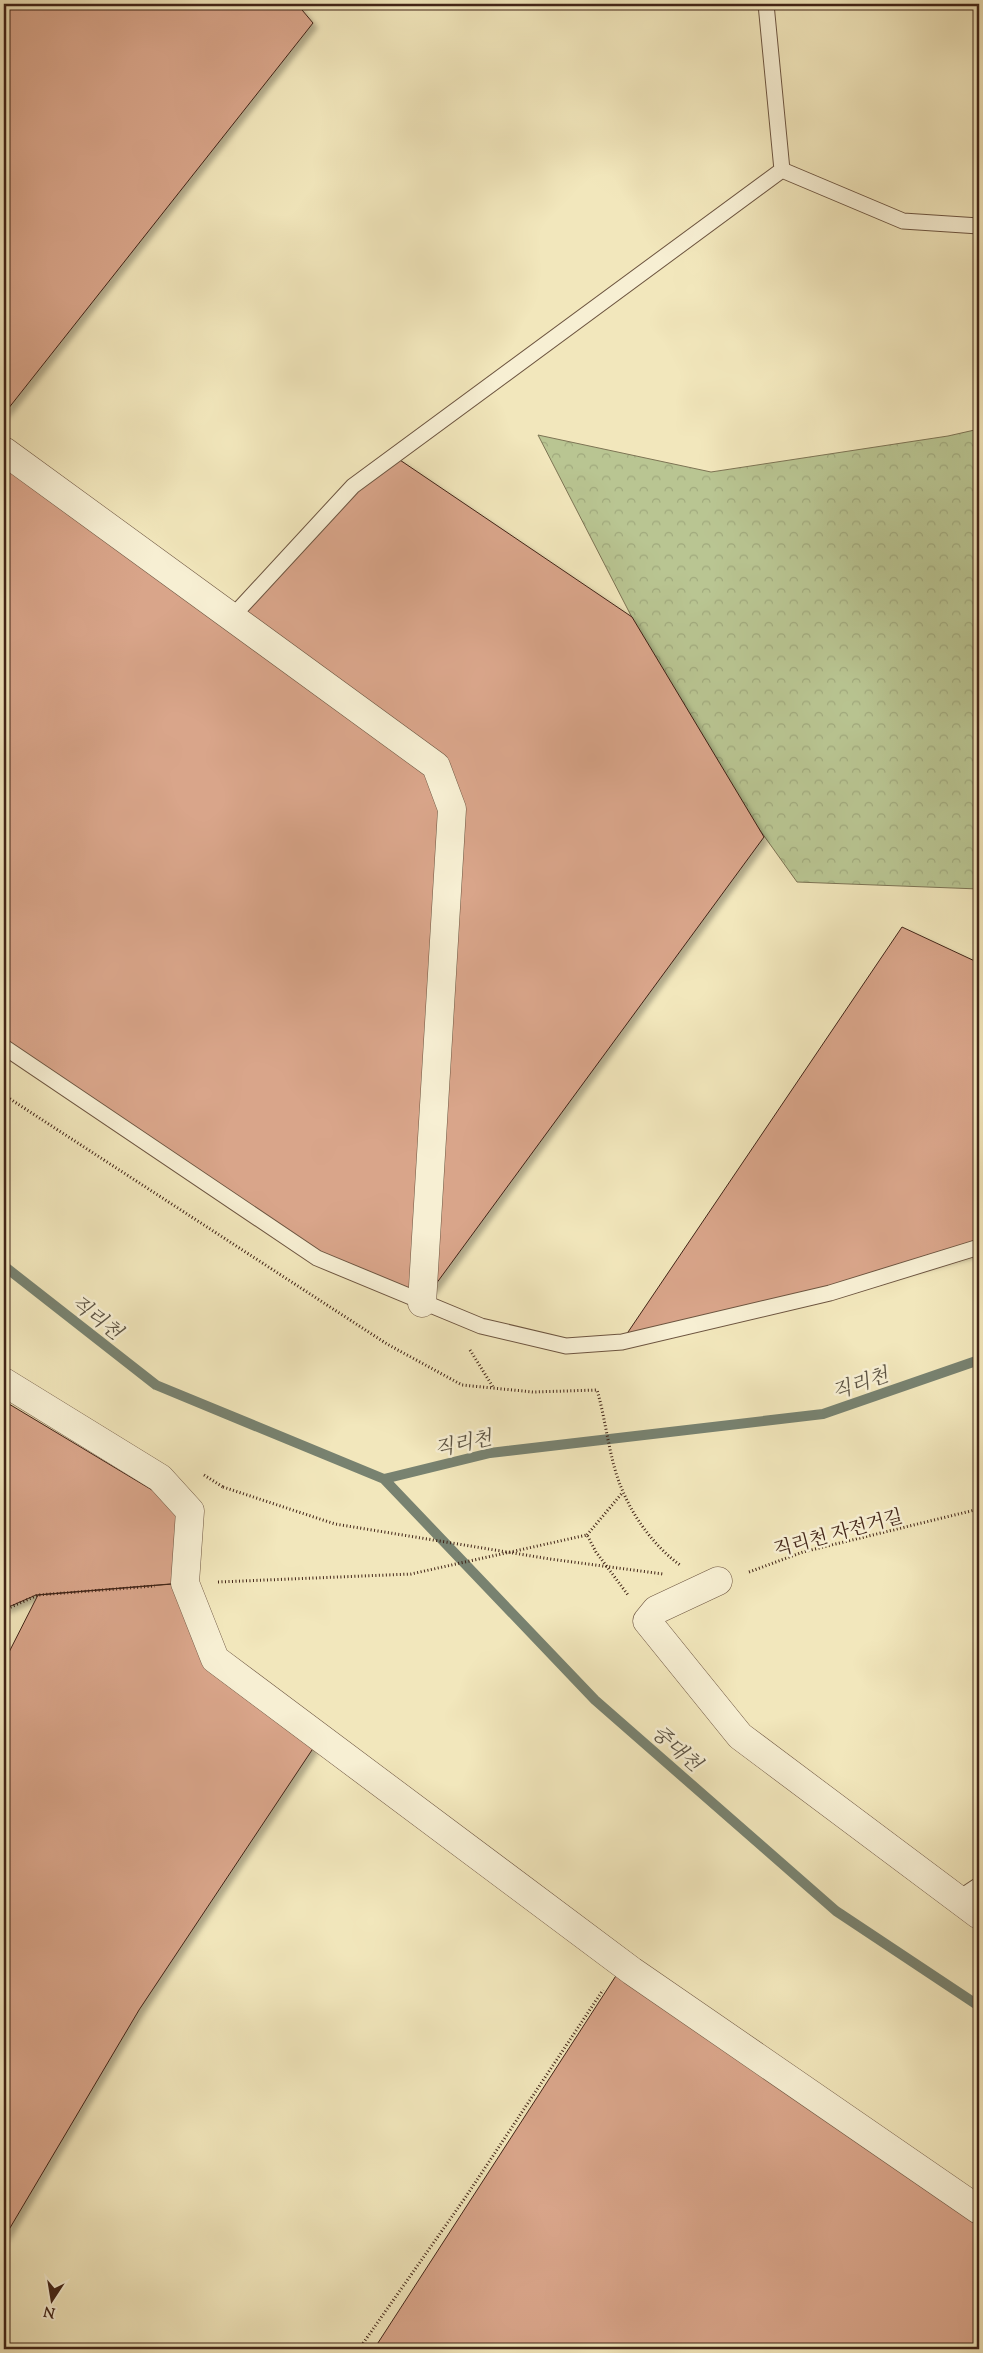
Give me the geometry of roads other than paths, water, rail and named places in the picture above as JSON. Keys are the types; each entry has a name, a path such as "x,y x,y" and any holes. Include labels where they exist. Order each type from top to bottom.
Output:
{"street":[{"path":"4,451 436,766 452,809 422,1303"},
{"path":"4,1382 160,1478 190,1511 185,1583 215,1659 621,1962 979,2210"},
{"path":"718,1581 656,1610 647,1621 740,1736 968,1892 979,1915"}],"lane":[{"path":"766,4 782,170"},
{"path":"782,170 903,221 979,226"},
{"path":"232,617 353,486 782,170"},
{"path":"4,1047 317,1258 481,1326 566,1346 622,1342 830,1293 979,1247"}],"waterway":[{"name":"직리천","path":"4,1266 156,1385 384,1479 490,1453 823,1414 979,1360"},
{"name":"중대천","path":"384,1479 595,1700 836,1911 979,2006"}]}
